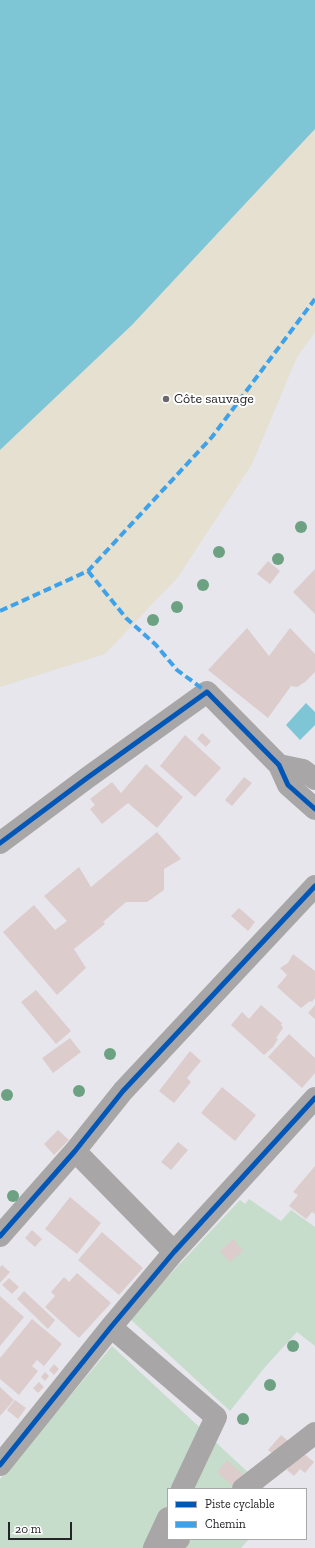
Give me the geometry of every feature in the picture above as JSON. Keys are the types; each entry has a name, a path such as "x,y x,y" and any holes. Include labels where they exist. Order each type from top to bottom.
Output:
{"street":[{"path":"0,843 87,778 208,692 279,765 288,785 315,810"},
{"path":"279,765 303,770 315,780"},
{"path":"0,1236 75,1151 123,1091 315,886"},
{"path":"0,1465 111,1327 174,1252 315,1098"},
{"path":"75,1151 174,1252"},
{"path":"111,1327 216,1417 182,1488"},
{"path":"244,1488 315,1433"},
{"path":"154,1548 167,1520"},
{"path":"167,1548 178,1540"}],"green space":[{"path":"249,1199 281,1221 291,1210 315,1227 315,1346 297,1332 265,1367 230,1411 129,1318 240,1200 245,1204"},
{"path":"112,1346 265,1488 167,1488 167,1540 248,1540 241,1548 0,1548 0,1479"}],"sand":[{"name":"Côte sauvage","path":"315,129 315,332 297,357 252,464 178,577 105,654 0,687 0,450 132,325"}],"water":[{"path":"0,0 315,0 315,129 132,325 0,450"},
{"path":"306,703 315,712 315,725 300,740 286,725"}],"building":[{"path":"268,561 280,571 270,584 257,574"},
{"path":"315,569 315,614 293,592"},
{"path":"247,628 269,656 290,628 315,654 315,672 305,682 297,687 291,686 268,718 208,670"},
{"path":"202,733 211,741 206,747 197,739"},
{"path":"185,735 221,768 195,797 160,766"},
{"path":"146,764 183,797 157,828 128,803 102,824 90,809 95,805 90,799 112,782 121,793"},
{"path":"244,777 252,783 232,806 225,800"},
{"path":"157,832 181,859 164,869 164,890 147,902 126,902 103,922 105,924 74,949 86,968 57,995 3,932 34,905 55,930 67,921 44,896 79,867 91,887"},
{"path":"239,908 255,922 248,931 231,916"},
{"path":"293,954 315,971 315,998 312,1002 310,1001 301,1008 277,987 287,975 280,968 288,963"},
{"path":"36,990 71,1031 56,1044 21,1002"},
{"path":"261,1005 282,1023 281,1025 283,1028 276,1038 278,1039 273,1047 264,1055 231,1025 242,1012 249,1019"},
{"path":"315,1005 315,1019 308,1013"},
{"path":"289,1034 315,1058 315,1073 302,1088 268,1057"},
{"path":"70,1038 81,1052 53,1073 42,1058"},
{"path":"190,1051 201,1061 187,1078 191,1082 174,1103 159,1091"},
{"path":"222,1087 256,1115 235,1141 201,1113"},
{"path":"58,1130 69,1140 54,1155 44,1144"},
{"path":"178,1142 188,1150 171,1170 161,1162"},
{"path":"315,1166 315,1214 312,1212 306,1219 289,1206 298,1195 293,1192"},
{"path":"70,1197 101,1223 77,1254 45,1229"},
{"path":"32,1230 42,1239 35,1247 25,1238"},
{"path":"102,1232 143,1268 119,1295 78,1260"},
{"path":"233,1239 243,1251 230,1262 220,1251"},
{"path":"2,1265 10,1272 0,1283 0,1267"},
{"path":"77,1273 111,1303 79,1338 45,1307 55,1296 51,1292 64,1277 69,1282"},
{"path":"9,1278 19,1287 12,1294 2,1285"},
{"path":"24,1291 55,1320 48,1329 17,1299"},
{"path":"0,1296 24,1317 0,1346"},
{"path":"32,1319 62,1344 44,1366 37,1360 32,1366 38,1371 19,1395 0,1379 0,1358"},
{"path":"54,1364 59,1369 54,1375 49,1370"},
{"path":"45,1372 49,1376 45,1381 41,1377"},
{"path":"39,1382 44,1387 38,1393 33,1388"},
{"path":"0,1387 14,1400 0,1416"},
{"path":"15,1400 26,1408 18,1419 7,1410"},
{"path":"281,1435 314,1462 305,1473 300,1469 294,1476 287,1470 289,1467 268,1450"},
{"path":"227,1460 257,1487 235,1488 217,1472"}],"marked path":[{"path":"0,611 88,571 212,437 315,299"},
{"path":"88,571 126,618 156,645 177,670 207,692"}],"cycle path":[{"path":"0,843 87,778 207,692 279,765 288,785 315,809"},
{"path":"0,1236 75,1151 123,1091 315,886"},
{"path":"0,1465 111,1327 174,1252 315,1098"}],"place":[{"name":"Côte sauvage","path":"166,399"}]}
